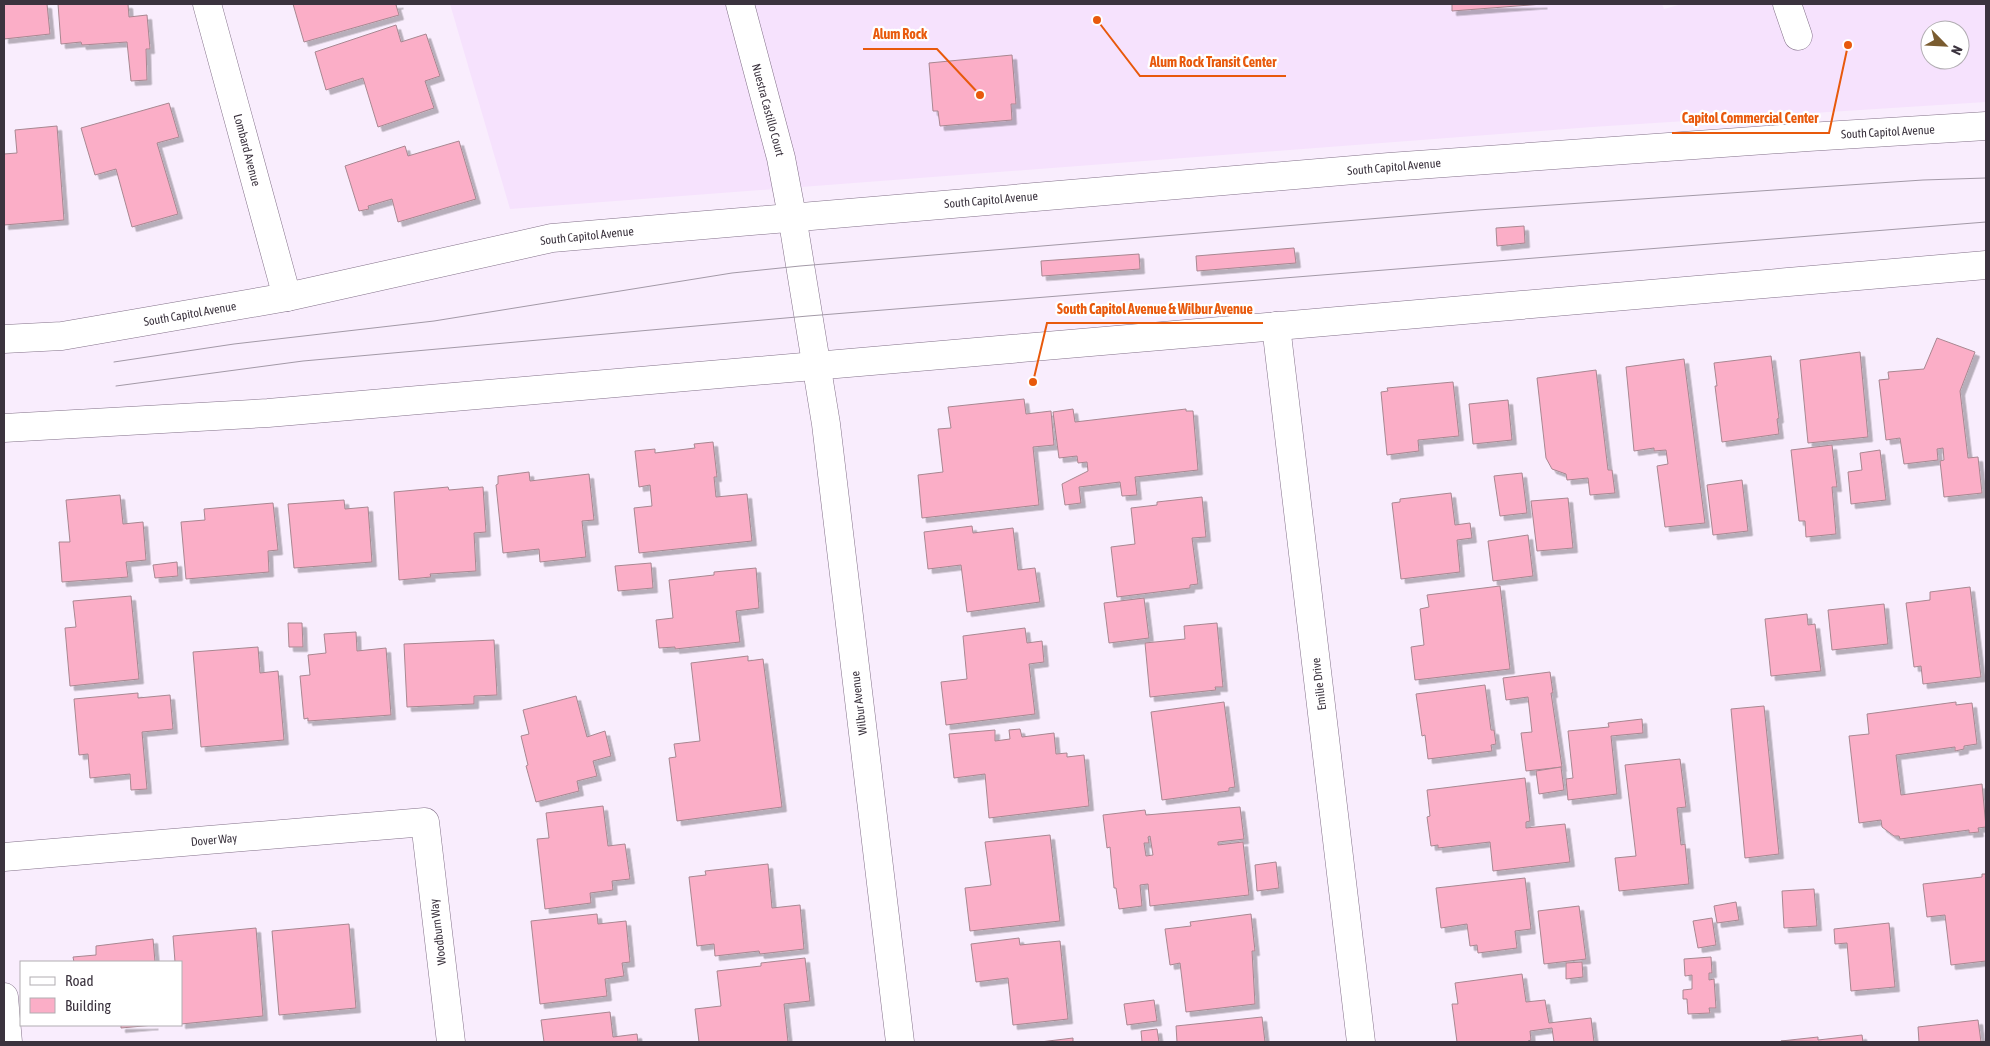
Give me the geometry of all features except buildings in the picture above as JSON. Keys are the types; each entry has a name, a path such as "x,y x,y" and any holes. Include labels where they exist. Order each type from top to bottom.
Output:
{"main road":[{"name":"Lombard Avenue","path":"207,4 287,297"},
{"name":"Nuestra Castillo Court","path":"740,4 781,158 816,365"},
{"path":"1787,4 1798,36"},
{"name":"South Capitol Avenue","path":"4,339 62,336 287,297 552,238 792,216 1438,163 1986,126"},
{"path":"4,428 268,413 1986,266"},
{"name":"Emilie Drive","path":"1276,326 1361,1042"},
{"name":"Wilbur Avenue","path":"816,365 827,434 900,1042"},
{"name":"Dover Way","path":"4,857 425,822"},
{"name":"Woodburn Way","path":"425,822 451,1042"},
{"path":"4,997 8,1042"}],"shaded area":[{"path":"450,4 1662,4 1664,9 1682,4 1986,4 1986,102 1592,127 510,209"}],"tram line":[{"path":"114,362 234,344 434,321 732,273 800,266 1478,210 1923,180 1986,178"},
{"path":"116,386 303,361 808,316 1986,222"}],"place":[{"name":"Alum Rock Transit Center","path":"1097,20"},
{"name":"Capitol Commercial Center","path":"1848,45"},
{"name":"Alum Rock","path":"980,95"},
{"name":"South Capitol Avenue & Wilbur Avenue","path":"1033,382"}]}
